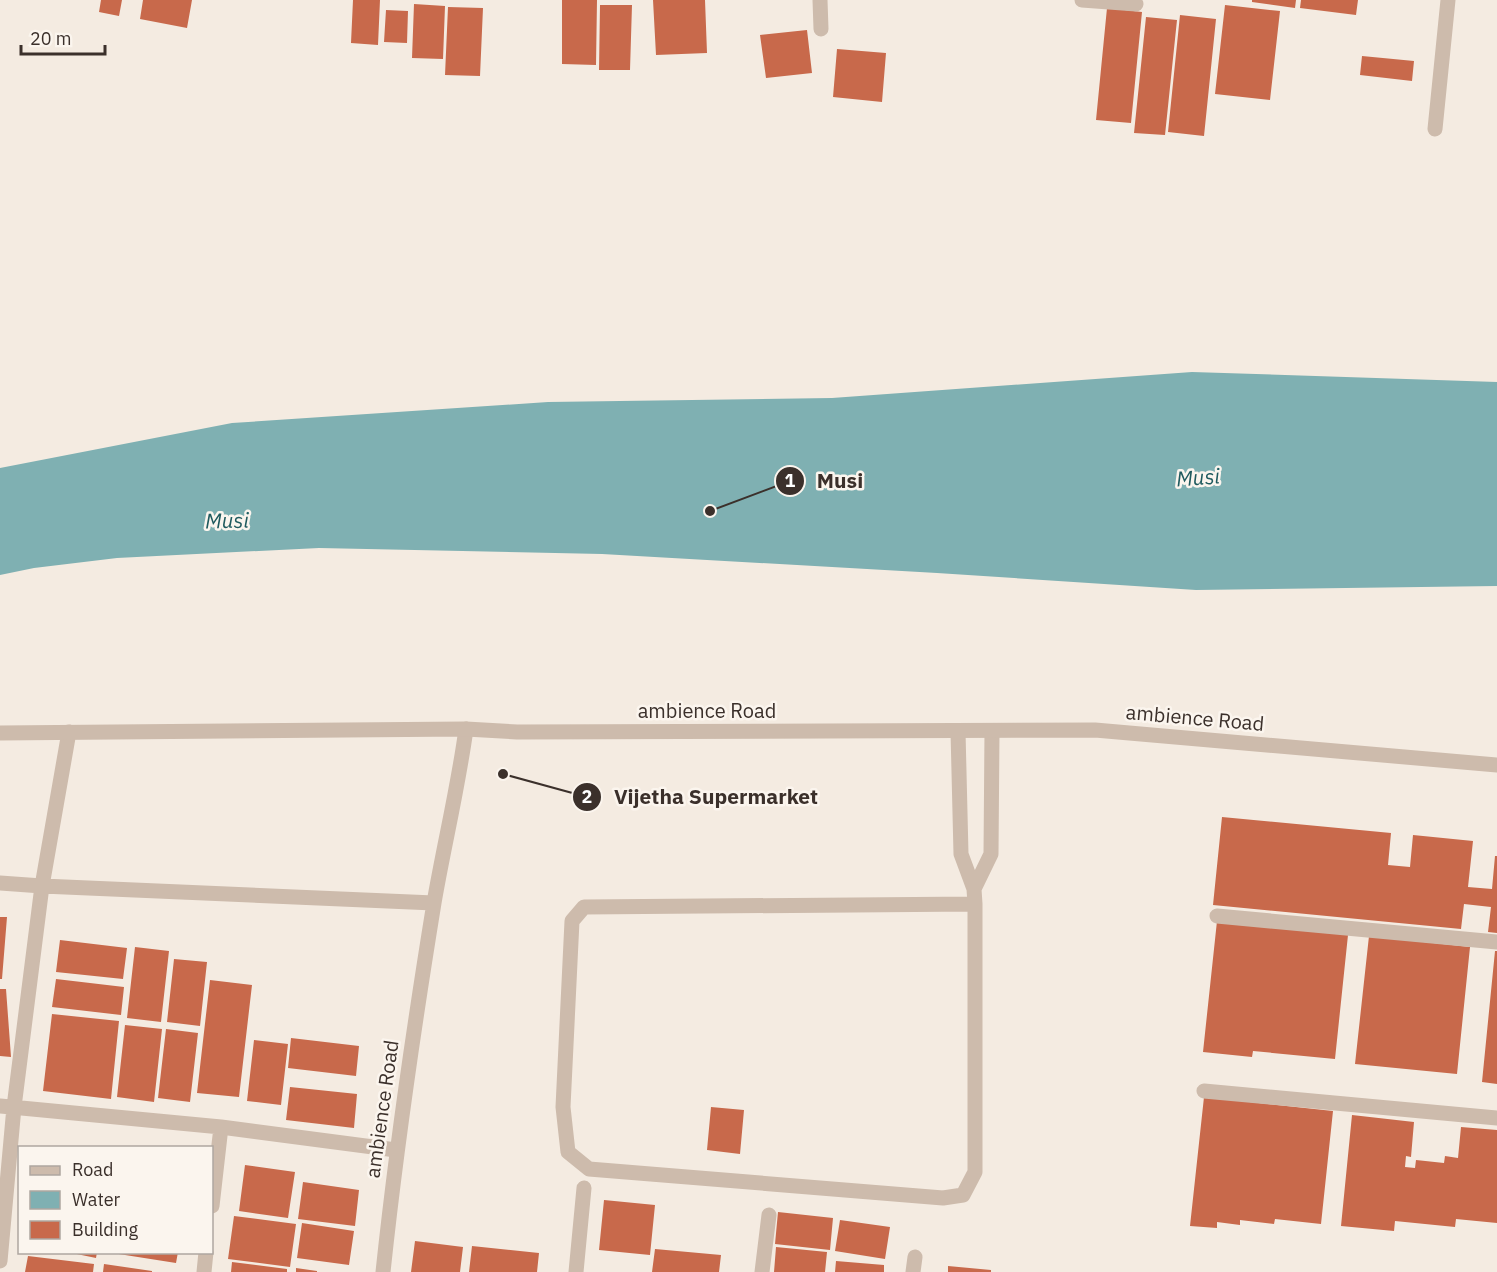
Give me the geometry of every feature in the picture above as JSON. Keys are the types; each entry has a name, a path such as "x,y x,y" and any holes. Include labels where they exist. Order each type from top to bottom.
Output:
{"street":[{"path":"820,0 821,29"},
{"path":"1082,0 1136,4"},
{"path":"1435,129 1448,0"},
{"path":"0,733 466,729"},
{"name":"ambience Road","path":"383,1272 396,1150 434,903 459,778 466,729 517,732 1095,730 1497,765"},
{"path":"958,731 961,854 975,896 975,1172 963,1195 943,1198 589,1169 568,1152 562,1107 572,921 584,907 975,896"},
{"path":"975,896 991,854 992,731"},
{"path":"0,1261 7,1107 69,732"},
{"path":"0,883 434,903"},
{"path":"1217,916 1497,942"},
{"path":"1204,1091 1497,1118"},
{"path":"7,1107 221,1127 396,1150"},
{"path":"213,1197 221,1127"},
{"path":"576,1272 584,1188"},
{"path":"762,1272 769,1215"},
{"path":"204,1272 206,1254"}],"water":[{"path":"1192,372 1497,382 1497,586 1196,590 602,554 319,548 117,558 34,568 0,575 0,468 232,423 548,402 832,398"}],"building":[{"path":"101,0 122,0 119,16 99,12"},
{"path":"143,0 192,0 187,28 140,19"},
{"path":"353,0 380,0 378,45 351,43"},
{"path":"562,0 597,0 596,65 562,64"},
{"path":"653,0 705,0 707,53 656,55"},
{"path":"1252,0 1296,0 1295,8 1252,2"},
{"path":"1301,0 1358,0 1356,15 1300,8"},
{"path":"414,4 445,6 443,59 412,58"},
{"path":"600,5 632,5 630,70 599,70"},
{"path":"1225,5 1280,11 1270,100 1215,94"},
{"path":"448,7 483,8 480,76 445,75"},
{"path":"1107,8 1142,12 1131,123 1096,120"},
{"path":"386,10 408,11 407,43 384,42"},
{"path":"1180,15 1216,19 1204,136 1168,132"},
{"path":"1146,17 1177,20 1165,135 1134,133"},
{"path":"807,30 812,73 766,78 760,35"},
{"path":"837,49 886,53 882,102 833,97"},
{"path":"1362,56 1414,61 1412,81 1360,75"},
{"path":"1222,817 1391,833 1388,865 1410,867 1413,835 1473,841 1468,887 1492,889 1495,856 1497,856 1497,933 1488,932 1491,907 1464,904 1461,929 1213,905"},
{"path":"0,917 7,917 2,979 0,979"},
{"path":"1217,921 1348,935 1335,1059 1253,1051 1252,1057 1203,1052"},
{"path":"1369,936 1470,947 1457,1074 1355,1064"},
{"path":"60,940 127,948 123,979 56,972"},
{"path":"135,947 169,951 161,1022 127,1018"},
{"path":"1495,951 1497,951 1497,1084 1482,1082"},
{"path":"174,959 207,962 200,1026 167,1022"},
{"path":"56,979 124,987 121,1015 52,1007"},
{"path":"210,980 252,985 239,1097 197,1093"},
{"path":"0,989 6,989 11,1057 0,1056"},
{"path":"52,1014 119,1021 111,1099 43,1091"},
{"path":"125,1025 162,1029 154,1102 117,1097"},
{"path":"166,1029 198,1033 190,1102 158,1098"},
{"path":"291,1038 359,1046 356,1076 288,1068"},
{"path":"254,1040 288,1044 281,1105 247,1101"},
{"path":"290,1087 357,1094 354,1128 286,1120"},
{"path":"1204,1097 1333,1111 1321,1224 1275,1219 1274,1224 1240,1220 1240,1225 1217,1222 1217,1228 1190,1226"},
{"path":"711,1107 744,1110 740,1154 707,1150"},
{"path":"1352,1115 1414,1122 1411,1157 1406,1156 1405,1167 1415,1168 1416,1160 1444,1163 1445,1156 1458,1158 1461,1127 1497,1130 1497,1223 1456,1219 1455,1227 1395,1221 1394,1231 1341,1226"},
{"path":"245,1165 295,1172 288,1218 239,1211"},
{"path":"303,1182 359,1190 355,1226 298,1219"},
{"path":"604,1200 655,1205 650,1255 599,1250"},
{"path":"778,1212 833,1218 830,1250 775,1244"},
{"path":"234,1216 296,1224 290,1267 228,1259"},
{"path":"840,1220 890,1227 885,1259 835,1251"},
{"path":"302,1223 354,1231 349,1265 297,1258"},
{"path":"415,1241 463,1247 460,1272 411,1272"},
{"path":"472,1246 539,1253 537,1272 469,1272"},
{"path":"776,1247 827,1252 825,1272 774,1272"},
{"path":"655,1249 721,1255 719,1272 652,1272"},
{"path":"77,1254 97,1254 96,1258"},
{"path":"119,1254 178,1254 176,1263"},
{"path":"28,1256 94,1264 93,1272 25,1272"},
{"path":"836,1261 884,1265 884,1272 835,1272"},
{"path":"232,1262 287,1269 287,1272 231,1272"},
{"path":"104,1264 152,1271 152,1272 103,1272"},
{"path":"948,1266 991,1270 991,1272 948,1272"},
{"path":"296,1268 317,1271 317,1272 296,1272"}],"place":[{"name":"Musi","path":"710,511"},
{"name":"Vijetha Supermarket","path":"503,774"}]}
